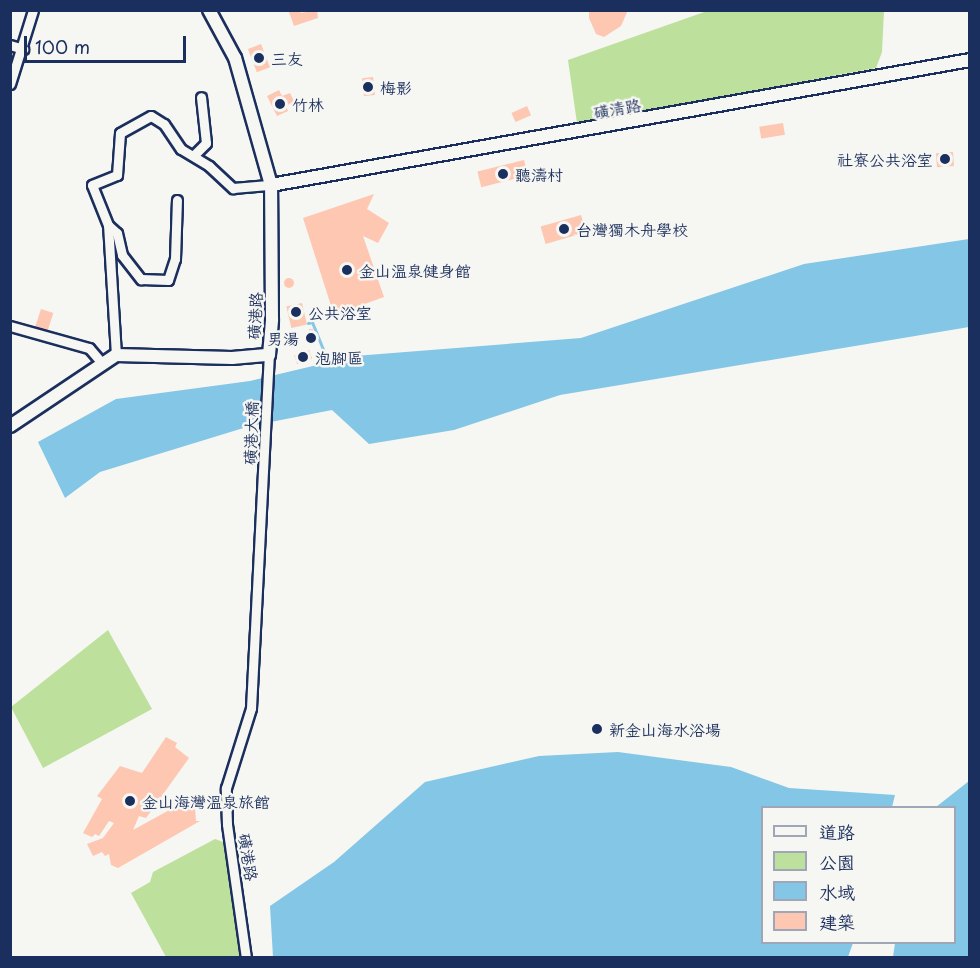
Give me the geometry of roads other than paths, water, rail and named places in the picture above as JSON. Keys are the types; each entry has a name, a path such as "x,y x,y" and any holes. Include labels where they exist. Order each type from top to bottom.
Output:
{"street":[{"path":"10,84 23,49 33,10"},
{"name":"磺港路","path":"116,355 232,358 268,355 272,288 271,185 235,58 209,10"},
{"path":"10,45 23,49"},
{"name":"磺清路","path":"271,185 424,160 969,60"},
{"path":"194,155 206,142 201,98"},
{"path":"10,426 116,355 108,225 92,185 117,175 120,133 151,116 164,124 181,149 194,155 233,188 271,185"},
{"path":"108,225 117,233 122,255 141,279 168,280 175,259 177,200"},
{"path":"10,326 90,348 102,363"},
{"name":"磺港大橋","path":"262,513 268,355"},
{"name":"磺港路","path":"246,957 227,825 226,788 251,708 251,670 262,513"}],"water":[{"path":"969,239 969,327 560,395 454,430 369,444 332,410 250,426 100,472 65,498 38,442 116,399 250,381 355,356 581,338 804,264"},
{"path":"618,752 731,767 789,788 895,795 892,806 761,806 761,944 853,944 848,957 273,957 270,906 334,862 425,782 539,756"},
{"path":"969,781 969,957 893,957 895,944 956,944 956,806 937,806"}],"waterway":[{"path":"308,323 312,322 325,354"}],"place":[{"name":"三友","path":"259,58"},
{"name":"梅影","path":"368,87"},
{"name":"竹林","path":"280,104"},
{"name":"社寮公共浴室","path":"945,159"},
{"name":"聽濤村","path":"503,174"},
{"name":"台灣獨木舟學校","path":"564,229"},
{"name":"金山溫泉健身館","path":"347,270"},
{"name":"公共浴室","path":"296,312"},
{"name":"男湯","path":"311,338"},
{"name":"泡腳區","path":"303,357"},
{"name":"新金山海水浴場","path":"597,729"},
{"name":"金山海灣溫泉旅館","path":"130,801"}]}
